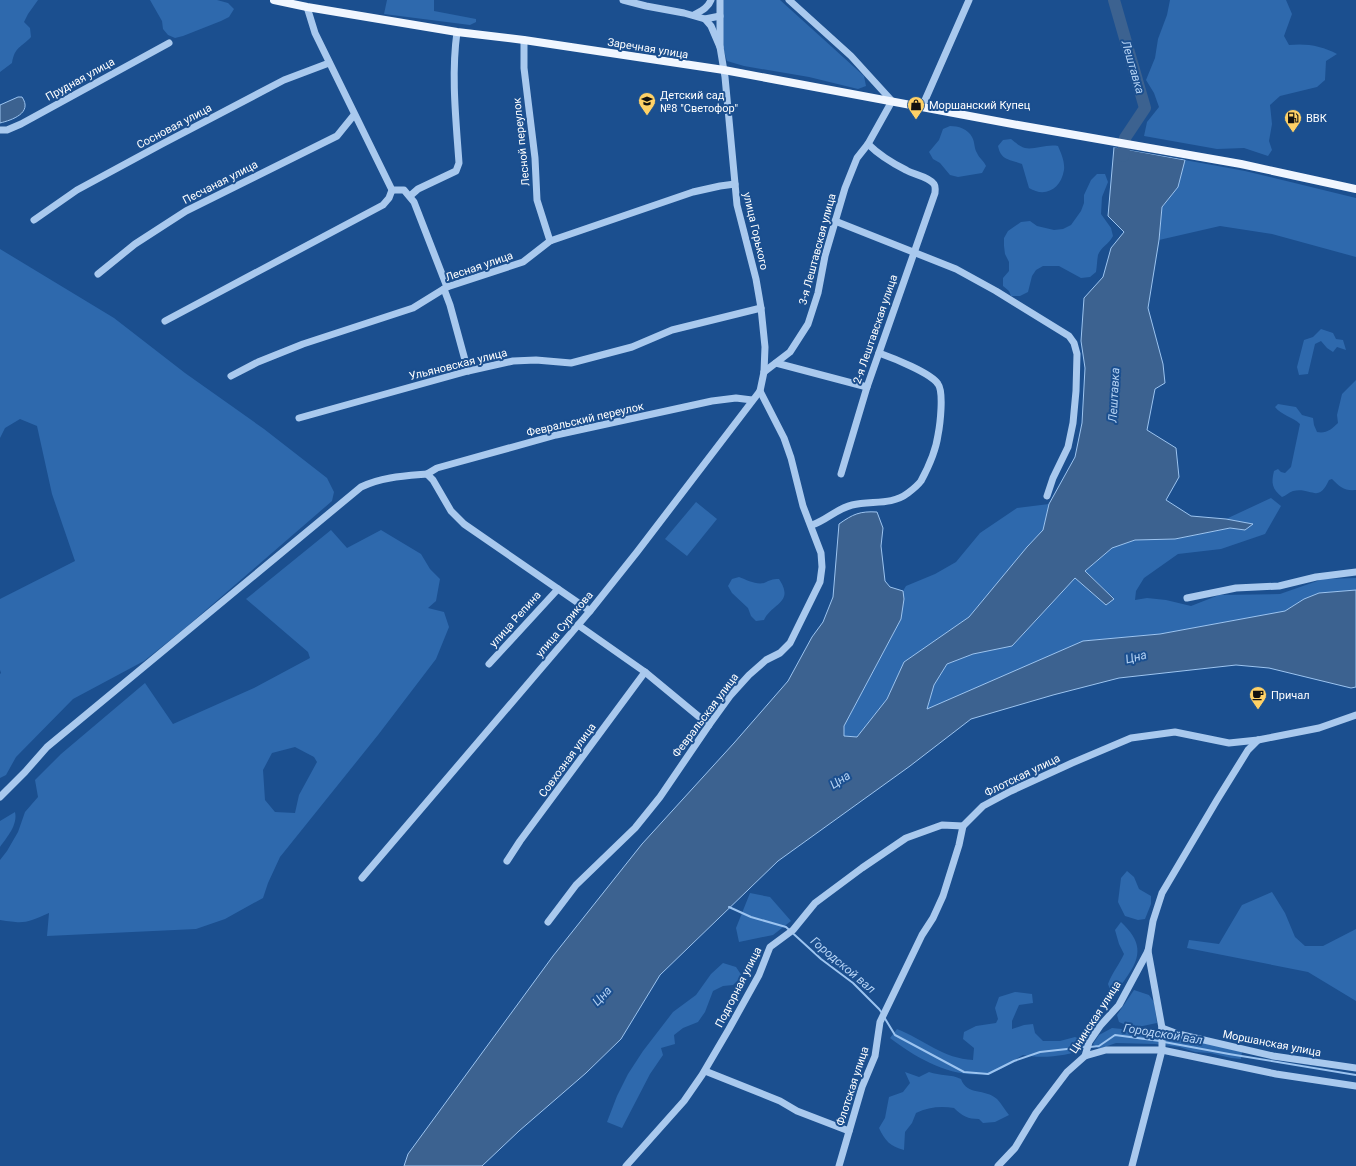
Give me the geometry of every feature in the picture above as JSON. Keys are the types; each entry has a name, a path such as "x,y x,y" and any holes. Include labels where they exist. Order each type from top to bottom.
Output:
{"main road":[{"name":"Заречная улица","path":"274,0 307,7 457,32 524,40 724,70 873,98"},
{"path":"873,98 1242,164 1356,189"}],"street":[{"path":"623,0 694,15 705,19 711,26 720,47"},
{"path":"694,15 703,10 711,0"},
{"path":"720,0 720,47"},
{"path":"789,0 848,53 892,101"},
{"path":"922,107 969,0"},
{"path":"165,321 383,204 389,198 392,190 315,33 307,7"},
{"path":"705,19 720,16"},
{"path":"410,196 418,189 456,171 459,163 455,104 454,52 457,32"},
{"name":"Лесной переулок","path":"524,40 524,68 535,158 538,200 550,241"},
{"name":"Прудная улица","path":"0,130 7,130 21,124 169,42"},
{"name":"улица Горького","path":"720,47 724,70 737,205 756,279 761,308 765,346 764,372"},
{"name":"Сосновая улица","path":"34,220 77,190 162,144 284,80 329,63"},
{"path":"873,98 875,82"},
{"name":"3-я Лештавская улица","path":"764,372 790,352 808,324 818,293 825,256 844,188 856,158 868,144 892,101"},
{"name":"Песчаная улица","path":"98,274 135,244 186,211 337,136 354,115"},
{"name":"2-я Лештавская улица","path":"841,474 867,387 913,252 935,193 934,184 878,154 868,144"},
{"name":"Лесная улица","path":"231,376 258,362 303,344 413,308 446,288 523,262 550,241 693,192 735,184"},
{"path":"392,190 404,190 414,202 446,288 468,371"},
{"path":"835,221 956,269 996,291 1069,336 1074,343 1077,354 1073,423 1068,447 1053,478 1047,496"},
{"name":"Ульяновская улица","path":"299,418 468,371 513,361 536,360 571,362 632,347 672,330 761,308"},
{"path":"812,525 822,522 836,510 851,505 865,502 884,502 895,500 907,494 920,482 932,456 938,435 941,390 938,384 928,375 879,353"},
{"path":"776,363 867,387"},
{"name":"улица Сурикова","path":"362,878 590,611 760,391 764,372"},
{"name":"Февральская улица","path":"548,922 576,885 635,828 660,797 730,696 749,675 766,660 780,653 790,643 820,582 822,567 821,553 812,525 803,506 791,458 784,438 760,391"},
{"name":"Февральский переулок","path":"0,797 47,747 361,487 372,481 397,476 427,474 438,468 564,434 712,401 736,398 752,400"},
{"path":"427,474 433,480 451,512 464,524 590,611"},
{"path":"1187,598 1236,588 1279,586 1316,577 1356,572"},
{"name":"улица Репина","path":"489,664 558,589"},
{"path":"578,625 645,672 709,725"},
{"name":"Совхозная улица","path":"507,861 520,841 645,672"},
{"name":"Флотская улица","path":"839,1166 862,1087 875,1056 881,1021 922,935 933,918 943,896 959,846 963,826 983,806 1011,791 1131,738 1175,732 1229,743 1258,740 1319,728 1356,715"},
{"name":"Цнинская улица","path":"998,1166 1015,1148 1036,1113 1067,1072 1085,1056 1089,1042 1100,1026 1119,1005 1148,951 1153,921 1162,892 1248,750 1258,740"},
{"name":"Подгорная улица","path":"626,1166 684,1102 705,1071 755,982 770,947 792,930 815,904 862,868 906,838 942,825 963,826"},
{"name":"Цнинская улица","path":"1132,1166 1162,1044 1162,1028 1148,951"},
{"name":"Моршанская улица","path":"1162,1028 1178,1034 1273,1056 1356,1068"},
{"path":"1085,1056 1106,1050 1162,1044 1276,1074 1356,1086"},
{"path":"705,1071 780,1101 797,1111 849,1131"}],"shaded area":[{"path":"0,0 38,0 24,22 30,28 31,37 17,50 13,57 12,63 0,72"},
{"path":"150,0 217,0 228,3 234,9 229,17 221,21 175,38 168,35 163,29 162,21"},
{"path":"387,0 434,0 434,11 476,19 476,22 470,25 384,14"},
{"path":"723,0 780,0 864,76 866,86 858,89 809,77 744,66 727,61 723,48"},
{"path":"1170,0 1286,0 1292,14 1284,36 1289,45 1302,44 1314,46 1337,54 1326,61 1325,80 1317,87 1280,96 1270,105 1272,124 1269,141 1272,150 1268,156 1244,148 1217,149 1144,136 1147,122 1159,107 1154,93 1146,80 1155,58 1158,39 1167,15"},
{"path":"950,126 962,128 970,134 976,151 986,166 982,173 958,177 950,175 940,163 933,159 929,152 939,140 943,129"},
{"path":"1011,139 1019,146 1025,148 1058,146 1063,161 1064,170 1060,182 1056,187 1046,192 1035,191 1029,188 1022,164 1007,159 999,151 998,146 1003,140"},
{"path":"1185,160 1245,171 1356,198 1356,257 1272,234 1220,226 1159,240 1162,207 1178,187"},
{"path":"1097,174 1105,174 1108,182 1102,197 1101,214 1111,228 1113,236 1098,255 1096,272 1090,277 1081,278 1059,266 1043,266 1036,270 1032,276 1028,292 1020,296 1011,296 1009,291 1003,286 1003,278 1009,271 1009,262 1005,254 1004,246 1004,238 1008,231 1021,222 1030,221 1037,226 1054,230 1063,229 1071,225 1081,211 1084,203 1084,195 1091,180"},
{"path":"0,249 114,318 185,373 264,429 327,478 334,492 332,501 184,629 144,661 73,699 16,757 6,775 0,778 0,599 75,561 52,494 37,426 20,419 5,428 0,438"},
{"path":"1321,329 1333,333 1336,339 1343,340 1346,350 1337,347 1333,352 1321,341 1315,344 1308,374 1299,375 1297,367 1304,340 1313,337"},
{"path":"1356,380 1356,490 1342,488 1332,479 1329,480 1325,487 1318,493 1300,490 1293,491 1282,497 1273,486 1274,471 1278,469 1285,473 1291,467 1300,424 1280,412 1275,407 1278,404 1296,407 1302,415 1313,418 1317,432 1326,432 1338,423 1337,415 1342,394"},
{"path":"1271,498 1281,506 1265,534 1221,549 1178,554 1144,578 1136,591 1135,600 1147,598 1166,600 1191,606 1219,595 1280,594 1323,579 1356,578 1356,590 1319,593 1304,599 1285,611 1160,634 1083,641 927,710 934,685 947,664 973,654 1012,646 1075,578 1106,604 1114,598 1085,571 1112,548 1135,540 1175,539 1230,528 1245,530 1252,524 1226,519"},
{"path":"696,502 717,519 687,556 665,539"},
{"path":"1049,504 1043,530 969,617 904,662 887,699 857,737 844,736 844,726 901,619 904,599 903,591 906,586 935,574 956,562 980,533 1017,508"},
{"path":"331,530 347,548 381,530 421,554 430,569 440,579 436,601 428,608 444,612 449,627 436,659 378,735 280,857 263,898 225,919 196,929 47,936 49,913 25,922 0,920 0,860 18,832 25,812 38,797 35,780 61,754 145,683 173,724 254,688 310,658 308,652 246,599","holes":["295,747 314,757 317,762 299,795 295,813 275,812 265,800 263,770 272,753"]},
{"path":"739,577 758,583 779,579 785,593 780,602 764,620 756,621 751,616 748,608 732,593 728,586 732,579"},
{"path":"15,812 15,822 9,835 0,847 0,821"},
{"path":"1127,871 1134,877 1139,889 1151,896 1151,904 1145,919 1138,920 1125,916 1118,902 1121,878"},
{"path":"1272,892 1285,913 1295,937 1305,946 1323,946 1356,929 1356,1001 1308,972 1187,948 1189,940 1219,944 1242,905"},
{"path":"750,893 770,897 791,921 773,935 739,942 736,928"},
{"path":"1121,922 1128,929 1136,942 1137,955 1131,970 1123,982 1118,988 1111,992 1108,984 1124,954 1115,930"},
{"path":"723,963 736,967 742,976 733,985 723,986 713,991 705,1012 698,1022 683,1028 674,1035 675,1044 661,1048 663,1055 650,1074 622,1128 607,1122 617,1096 628,1074 643,1051 673,1012 696,995 711,974"},
{"path":"1134,990 1149,995 1154,1002 1157,1023 1133,1028 1119,1022 1117,1015"},
{"path":"1015,992 1032,994 1033,1003 1019,1005 1012,1021 1012,1029 1033,1024 1035,1033 1043,1041 1060,1041 1075,1037 1086,1042 1086,1049 1054,1056 1038,1057 1023,1055 997,1071 980,1074 966,1074 938,1067 925,1061 890,1038 897,1029 943,1052 962,1059 973,1060 974,1048 963,1039 964,1032 976,1026 996,1023 998,1019 995,1008 999,997"},
{"path":"1112,1028 1137,1033 1162,1032 1242,1052 1241,1059 1155,1044 1116,1043 1099,1049 1093,1044 1099,1035"},
{"path":"905,1072 919,1077 929,1072 957,1077 961,1079 967,1088 987,1094 997,1099 1009,1115 995,1122 983,1123 979,1119 965,1116 954,1108 939,1107 925,1109 916,1113 912,1123 905,1132 904,1150 899,1148 888,1142 879,1128 885,1118 889,1097 903,1092 910,1083"}],"water":[{"path":"18,97 22,97 25,103 23,111 15,118 0,123 0,105"},
{"name":"Цна","path":"1114,147 1185,160 1178,187 1162,207 1159,240 1148,308 1163,364 1165,383 1155,389 1147,430 1176,448 1179,477 1166,500 1191,516 1226,519 1253,524 1245,530 1230,528 1175,539 1135,540 1112,548 1085,571 1114,599 1106,605 1075,578 1012,646 973,654 947,664 934,685 927,709 1083,641 1160,634 1285,611 1304,599 1319,593 1356,590 1356,687 1351,688 1269,668 1236,665 1119,678 1053,695 971,719 910,766 778,861 660,975 621,1039 586,1073 519,1131 482,1166 404,1166 408,1154 553,956 642,844 788,681 812,637 823,622 833,597 839,524 857,514 877,512 883,528 881,546 885,581 890,587 903,591 904,599 901,619 844,726 844,736 857,737 887,699 904,662 969,617 1043,530 1049,504 1075,457 1082,423 1085,368 1081,341 1084,298 1103,277 1111,248 1124,232 1108,216"}],"pier":[{"path":"1113,145 1185,158 1187,160 1112,147"}],"waterway":[{"name":"Лештавка","path":"1114,0 1145,108 1125,138 1123,156"},
{"name":"Городской вал","path":"729,907 751,917 786,927 821,959 853,983 882,1013"},
{"name":"Городской вал","path":"884,1017 895,1035 964,1072 988,1074 1014,1061 1040,1052 1085,1047"},
{"name":"Городской вал","path":"1090,1047 1099,1046 1115,1035 1160,1041"},
{"name":"Городской вал","path":"1164,1042 1356,1075"}],"place":[{"name":"Детский сад №8 \"Светофор\"","path":"647,116"},
{"name":"Моршанский Купец","path":"916,120"},
{"name":"ВВК","path":"1293,133"},
{"name":"Причал","path":"1258,710"}]}
